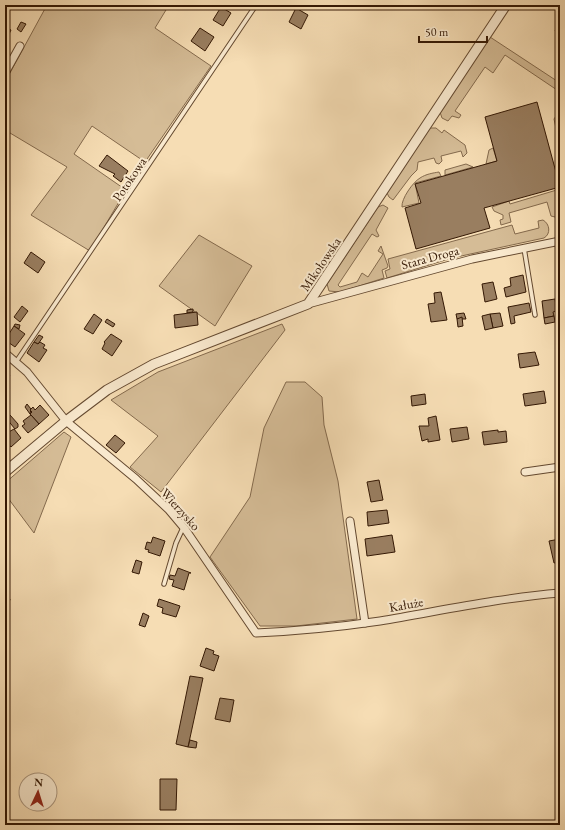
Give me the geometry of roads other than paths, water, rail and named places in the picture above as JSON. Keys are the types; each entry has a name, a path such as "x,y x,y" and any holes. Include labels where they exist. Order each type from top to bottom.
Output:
{"street":[{"name":"Mikołowska","path":"5,472 66,421 107,390 154,364 308,304 506,5"},
{"path":"5,73 20,46"},
{"name":"Stara Droga","path":"308,304 422,271 560,241"},
{"name":"Wierzysko","path":"5,353 27,372 66,421 136,479 169,510 186,529 256,633"},
{"path":"525,472 560,467"},
{"path":"350,521 365,622"},
{"name":"Kałuże","path":"256,633 295,631 365,622 511,597 560,593"}],"lane":[{"name":"Potokowa","path":"16,362 256,5"},
{"path":"524,248 535,315"},
{"path":"164,584 176,543 182,530 186,529"}]}
